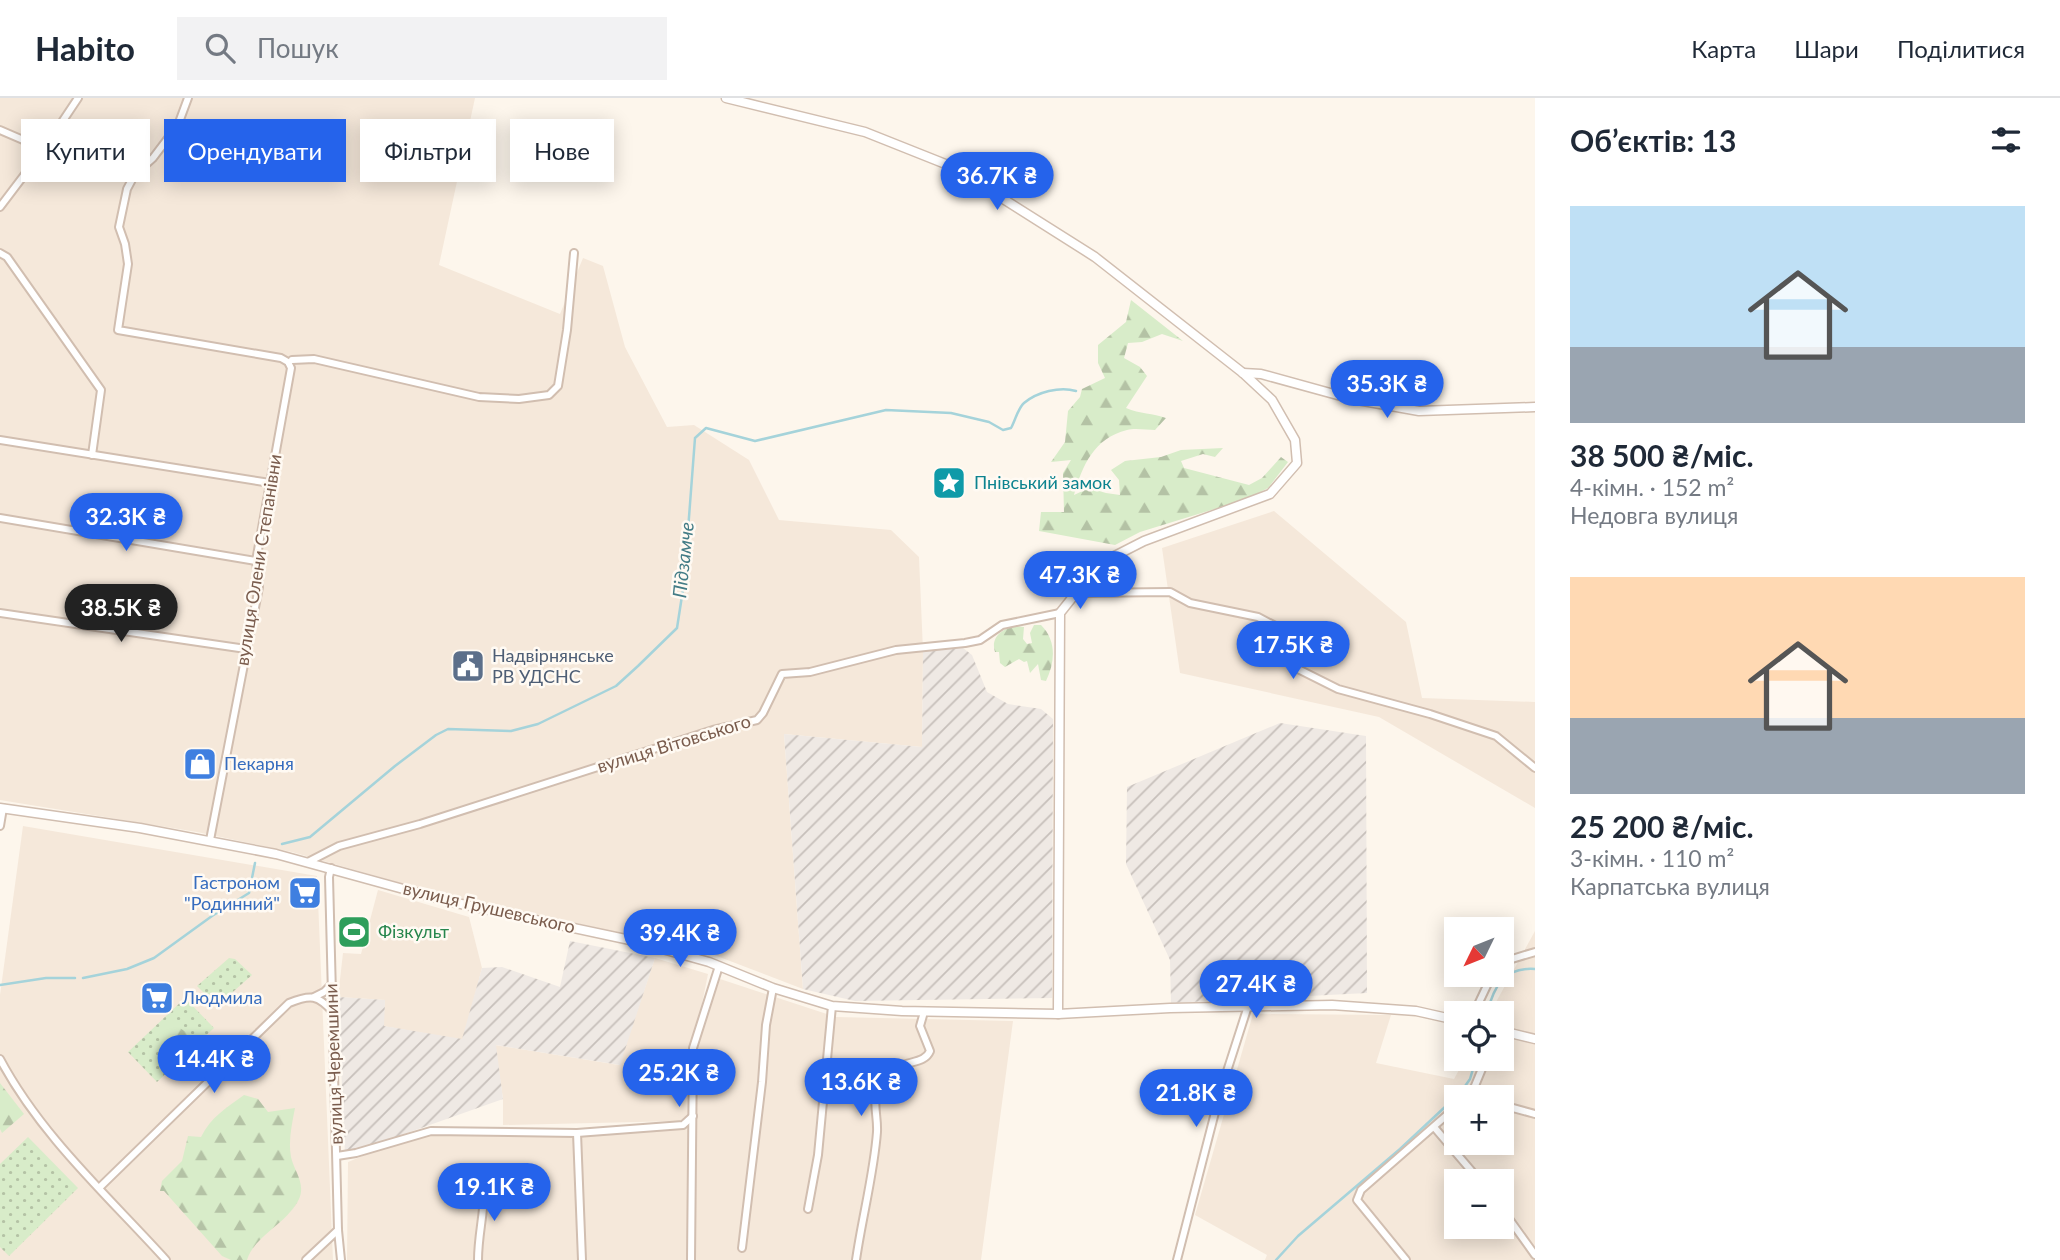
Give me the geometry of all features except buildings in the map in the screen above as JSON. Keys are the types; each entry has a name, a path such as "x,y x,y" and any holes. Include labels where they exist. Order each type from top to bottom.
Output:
{"street":[{"path":"64,119 78,98"},
{"path":"188,98 178,125 153,158 135,174 127,189 119,227 128,264 118,330 290,361 314,359 479,397 519,399 549,395 558,386 567,330 574,253"},
{"path":"726,98 865,132 953,167 1095,257 1243,373 1272,400 1295,440 1297,463 1270,494 1144,541 1099,564 1060,613 1058,1014"},
{"path":"0,130 21,139"},
{"path":"0,207 21,179"},
{"path":"0,253 7,257 101,390 92,454"},
{"name":"вулиця Олени Степанівни","path":"210,840 259,587 256,561 291,368 290,361"},
{"path":"1243,373 1261,374 1352,399 1419,411 1535,407"},
{"path":"0,440 270,483"},
{"path":"0,517 256,561"},
{"path":"1076,593 1170,592 1190,603 1258,617 1285,631 1293,640 1292,666 1338,689 1430,714 1496,736 1535,768"},
{"path":"0,613 246,649"},
{"name":"вулиця Вітовського","path":"308,862 339,846 420,824 713,730 757,720 782,674 810,672 896,650 980,640 1002,625 1060,613"},
{"path":"0,826 2,808"},
{"name":"вулиця Грушевського","path":"2,808 210,840 308,862 447,901 630,940 719,966 773,988 832,1006 924,1012 1058,1014 1299,1004 1378,1007 1444,1017"},
{"name":"вулиця Черемшини","path":"331,869 329,877 338,1230 341,1260"},
{"path":"1514,958 1535,952"},
{"path":"691,1260 693,1048 719,966"},
{"path":"99,1188 289,1003 300,998 314,997 324,992 332,983"},
{"path":"742,1248 762,1082 766,1025 773,988"},
{"path":"314,997 323,1001 333,1012"},
{"path":"808,1209 818,1155 832,1006"},
{"path":"1177,1260 1217,1104 1248,1006"},
{"path":"856,1260 877,1128 874,1106 876,1091 893,1068 928,1057 930,1051 920,1026 924,1012"},
{"path":"1514,1034 1535,1039"},
{"path":"0,1059 25,1100 73,1160 166,1260"},
{"path":"1514,1108 1535,1114"},
{"path":"337,1156 431,1131 577,1133 683,1125 692,1116"},
{"path":"1406,1260 1357,1200 1361,1190 1444,1118"},
{"path":"1434,1127 1470,1169"},
{"path":"577,1133 582,1260"},
{"path":"478,1260 484,1186"},
{"path":"1514,1226 1535,1255"},
{"path":"306,1260 338,1230"}],"shaded area":[{"path":"0,98 475,98 470,119 360,119 360,182 457,182 439,265 560,314 583,258 603,266 625,347 667,427 694,425 749,460 779,520 891,530 919,557 923,651 922,747 784,734 803,989 709,953 545,916 467,902 292,852 197,832 0,800"},
{"path":"1274,511 1406,622 1422,698 1535,702 1535,808 1379,717 1180,673 1162,548"},
{"path":"963,648 972,655 987,692 1008,704 1041,709 1053,719 1052,998 855,1001 803,989 784,734 922,747 923,651"},
{"path":"1280,723 1366,736 1367,993 1171,1003 1170,960 1126,864 1127,787"},
{"path":"23,826 317,876 333,1260 0,1260 0,995"},
{"path":"378,890 469,917 482,968 463,1040 383,1026 385,1000 338,997 343,953 361,954"},
{"path":"1535,931 1535,1260 1265,1260 1267,1255 1195,1215 1253,1014 1391,1015 1376,1063 1454,1079 1458,1071 1514,1071 1514,1001 1497,1001 1504,987 1514,987 1514,969"},
{"path":"570,941 655,958 620,1065 496,1045 503,1099 345,1155 338,997 385,1000 384,1026 462,1039 482,968 502,967 560,987"},
{"path":"655,958 708,974 695,1038 717,978 836,1017 1013,1021 981,1260 347,1260 348,1162 417,1134 690,1127 692,1054 687,1078 688,1114 680,1121 503,1125 503,1099 495,1045 619,1065"}],"green space":[{"path":"1131,300 1183,341 1162,334 1142,342 1128,343 1124,358 1140,367 1147,376 1126,408 1166,418 1155,430 1127,430 1106,439 1091,455 1074,495 1089,488 1120,495 1119,480 1111,470 1125,461 1161,457 1181,450 1223,448 1215,457 1203,454 1181,461 1184,468 1249,485 1262,478 1281,457 1288,462 1268,488 1247,499 1140,532 1115,545 1039,531 1041,512 1064,512 1063,473 1071,460 1051,462 1065,442 1068,411 1080,397 1082,389 1105,378 1098,363 1098,345 1126,322"},
{"path":"1034,625 1041,625 1052,645 1053,659 1046,681 1041,680 1038,664 1030,673 1027,661 1019,659 1005,667 1000,663 999,652 995,652 998,635 1012,627 1024,627 1023,639 1027,644 1032,643 1030,633"},
{"path":"229,958 235,959 252,975 217,1006 197,986"},
{"path":"185,998 214,1028 157,1082 128,1052"},
{"path":"168,1021 198,1037 210,1036 226,1050 218,1055 209,1051 203,1056 167,1038 156,1031"},
{"path":"0,1083 24,1114 2,1133 0,1129"},
{"path":"244,1095 258,1099 268,1112 295,1108 290,1151 301,1193 294,1208 256,1244 247,1260 231,1260 222,1256 164,1191 160,1191 162,1181 182,1161 188,1136 201,1137 214,1118"},
{"path":"28,1137 78,1188 9,1256 0,1247 0,1164"}],"waterway":[{"name":"Підзамче","path":"282,844 310,837 436,735 448,729 511,731 538,724 616,686 677,628 684,583 695,438 706,428 755,441 886,410 951,413 989,422 1003,430 1011,428 1018,411 1029,399 1049,391 1076,391"},
{"name":"Підзамче","path":"83,978 127,969 154,958 249,893 255,863"},
{"path":"1491,1001 1497,987 1508,975 1515,971 1535,969"},
{"name":"Підзамче","path":"0,985 46,978 75,978"},
{"path":"1276,1260 1298,1236 1400,1149 1461,1092 1472,1071"}],"place":[{"name":"Пнівський замок","path":"949,483"},
{"name":"Надвірнянське РВ УДСНС","path":"468,666"},
{"name":"Пекарня","path":"200,764"},
{"name":"Гастроном \"Родинний\"","path":"305,893"},
{"name":"Фізкульт","path":"354,932"},
{"name":"Людмила","path":"157,998"}]}
